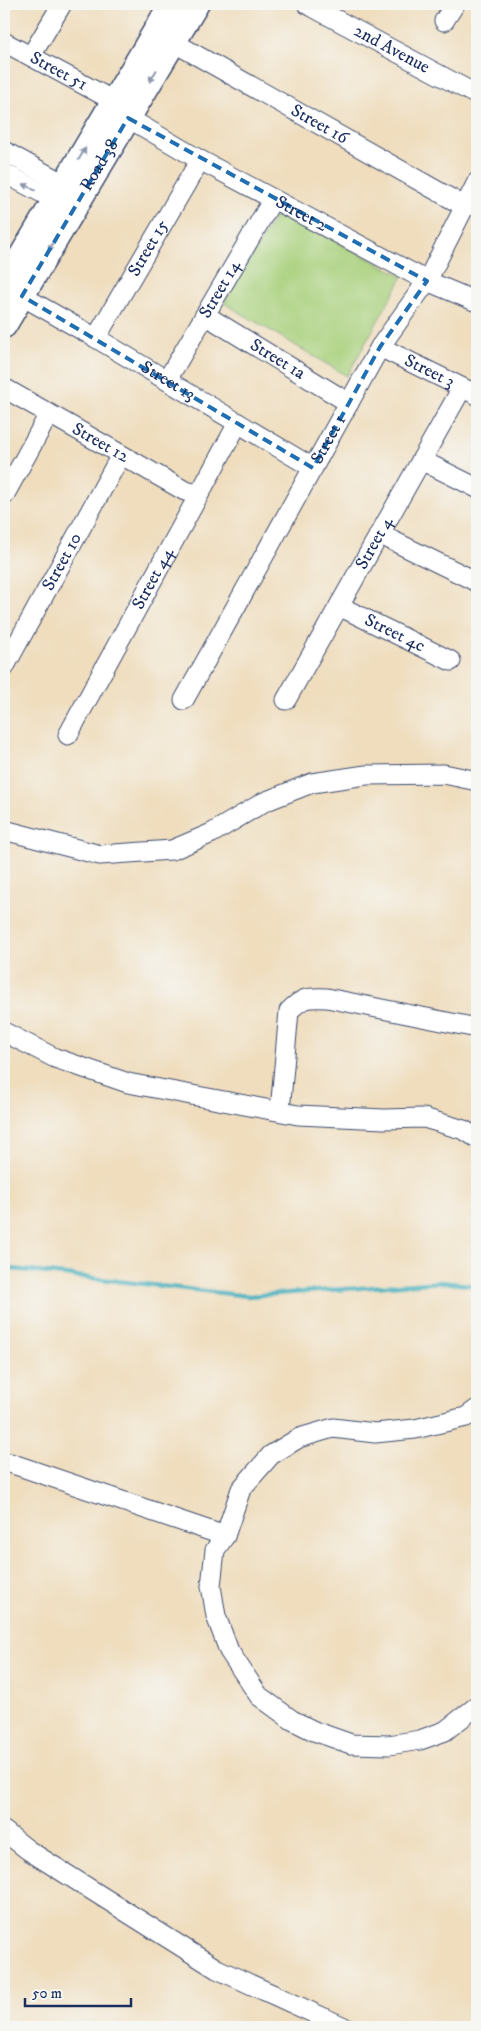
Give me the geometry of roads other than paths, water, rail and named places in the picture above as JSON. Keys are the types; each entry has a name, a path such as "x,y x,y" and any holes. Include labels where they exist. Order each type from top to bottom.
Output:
{"main road":[{"name":"Road 38","path":"4,325 9,286 69,197 121,109 172,4"},
{"name":"Road 38","path":"121,109 173,42 196,4"}],"street":[{"path":"31,56 62,4"},
{"name":"2nd Avenue","path":"307,4 477,95"},
{"path":"444,21 455,4"},
{"name":"Street 51","path":"4,42 121,109"},
{"name":"Street 16","path":"173,42 464,206"},
{"name":"Street 2","path":"121,109 200,160 427,281 477,302"},
{"path":"4,151 69,197"},
{"name":"Street 15","path":"96,338 200,160"},
{"path":"4,173 69,197"},
{"name":"Street 1","path":"184,700 380,347 427,281 477,182"},
{"name":"Street 14","path":"167,380 273,199"},
{"name":"Street 13","path":"9,286 313,468"},
{"name":"Street 1a","path":"205,315 349,403"},
{"name":"Street 3","path":"380,347 470,391"},
{"name":"Street 12","path":"4,388 185,491 199,494"},
{"name":"Street 4","path":"286,700 421,460 470,391"},
{"path":"4,496 49,414"},
{"name":"Street 44","path":"68,735 238,423"},
{"name":"Street 10","path":"4,668 121,455"},
{"path":"421,460 477,488"},
{"path":"379,534 477,582"},
{"name":"Street 4c","path":"338,606 451,661"},
{"path":"4,830 100,855 172,850 212,833 264,802 312,783 366,775 444,774 477,781"},
{"path":"280,1111 289,1011 298,1001 308,997 327,998 477,1028"},
{"path":"4,1032 54,1058 128,1083 298,1115 384,1119 424,1118 464,1130 477,1138"},
{"path":"477,1409 466,1417 415,1429 375,1433 333,1428 299,1438 271,1455 241,1489 224,1536 215,1550 211,1586 216,1616 229,1651 259,1696 292,1720 314,1731 351,1744 388,1745 420,1740 445,1731 477,1706"},
{"path":"10,1463 224,1536"},
{"path":"4,1831 28,1850 217,1968 344,2027"}],"waterway":[{"path":"4,1268 248,1296 442,1282 477,1286"}]}
